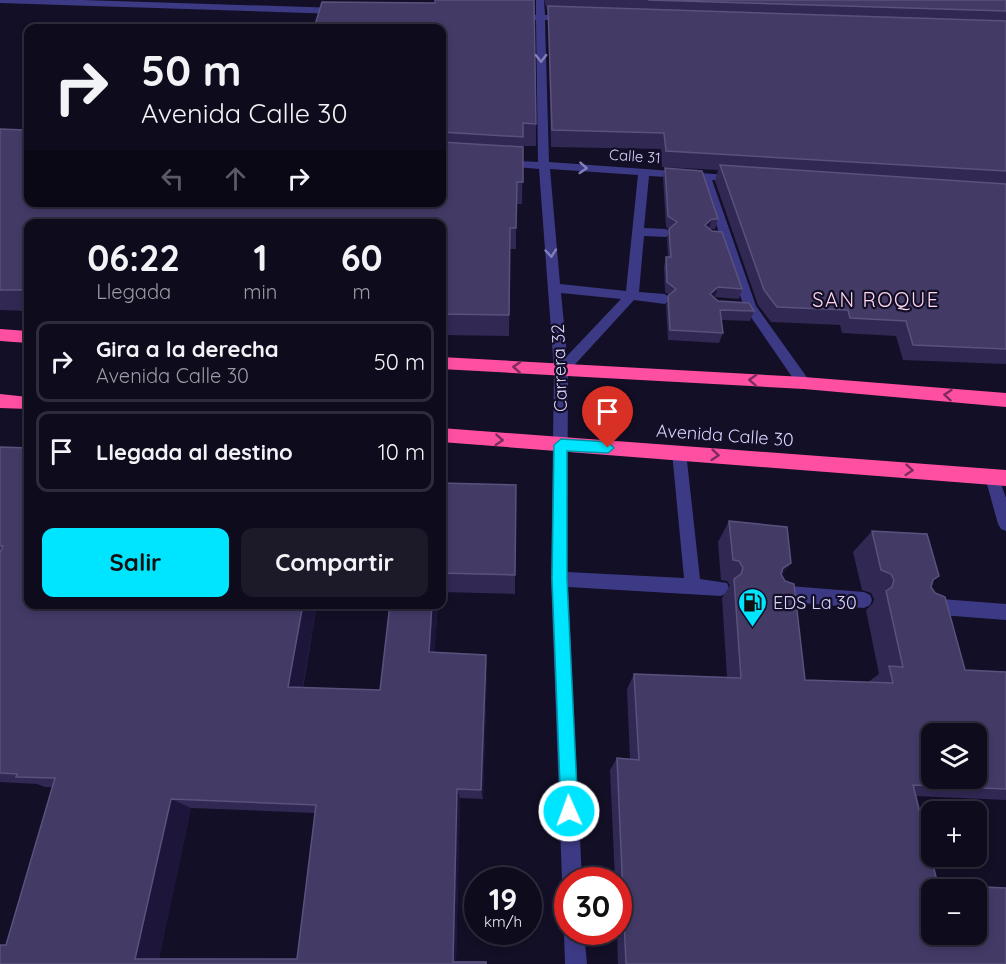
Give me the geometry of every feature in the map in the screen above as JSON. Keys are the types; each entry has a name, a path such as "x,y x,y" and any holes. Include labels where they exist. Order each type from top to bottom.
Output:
{"highway":[{"path":"0,335 24,337"},
{"path":"446,363 804,383 1006,400"},
{"path":"0,401 24,403"},
{"name":"Avenida Calle 30","path":"446,435 999,477"}],"street":[{"path":"0,0 352,12"},
{"name":"Carrera 32","path":"540,0 543,165 561,370 560,579 571,867"},
{"path":"505,16 576,19"},
{"name":"Calle 31","path":"487,162 751,178"},
{"path":"561,370 632,296 644,172"},
{"path":"705,176 725,236 744,307 804,383"},
{"path":"638,232 666,233"},
{"path":"710,235 725,236"},
{"path":"554,288 665,299"},
{"path":"679,452 693,586"},
{"path":"999,477 1006,524"},
{"path":"560,579 721,588"},
{"path":"777,593 864,600"},
{"path":"919,605 1006,612"},
{"path":"575,945 576,964"}],"building":[{"path":"435,0 534,0 536,124 523,123 523,137 446,132 446,24 315,24 322,2 435,3"},
{"path":"648,0 1006,0 1006,11"},
{"path":"548,6 1006,21 1006,171 666,151 664,133 552,130"},
{"path":"0,129 24,130 24,207 446,207 446,142 523,147 523,182 517,182 516,228 510,228 509,315 446,314 446,219 24,219 24,290 0,290"},
{"path":"720,165 1006,184 1006,349 913,345 906,321 850,318 848,310 777,307 764,290"},
{"path":"665,168 702,171 718,219 712,219 705,225 712,231 722,232 742,289 718,287 710,294 718,301 749,303 754,311 720,310 723,333 670,330 668,296 676,289 667,282 666,257 671,257 669,229 677,222 668,216"},
{"path":"0,447 24,448 24,609 302,609 288,687 380,690 389,609 432,609 429,652 486,655 481,790 457,789 453,962 486,962 486,964 0,964 0,945 6,945 55,778 16,777 17,774 0,773 0,553 3,546 0,546","holes":["171,799 316,805 297,959 135,959"]},
{"path":"446,483 516,485 515,575 446,573"},
{"path":"729,521 787,527 791,563 783,568 781,574 785,581 794,584 805,680 893,683 889,666 903,667 886,591 892,587 894,580 891,574 881,570 872,531 927,534 939,576 933,580 931,587 935,593 945,597 965,670 1006,672 1006,789 987,788 987,723 921,723 921,785 913,785 921,817 921,867 934,867 936,879 921,879 921,945 987,945 987,887 1006,888 1006,964 626,964 625,945 632,945 632,867 622,867 617,758 639,760 634,674 741,678 734,579 741,574 743,568 739,561 733,560"}],"place":[{"name":"EDS La 30","path":"752,628"}],"district":[{"name":"SAN ROQUE","path":"876,299"}],"route":[{"path":"569,811 560,579 561,445 608,448"}]}
